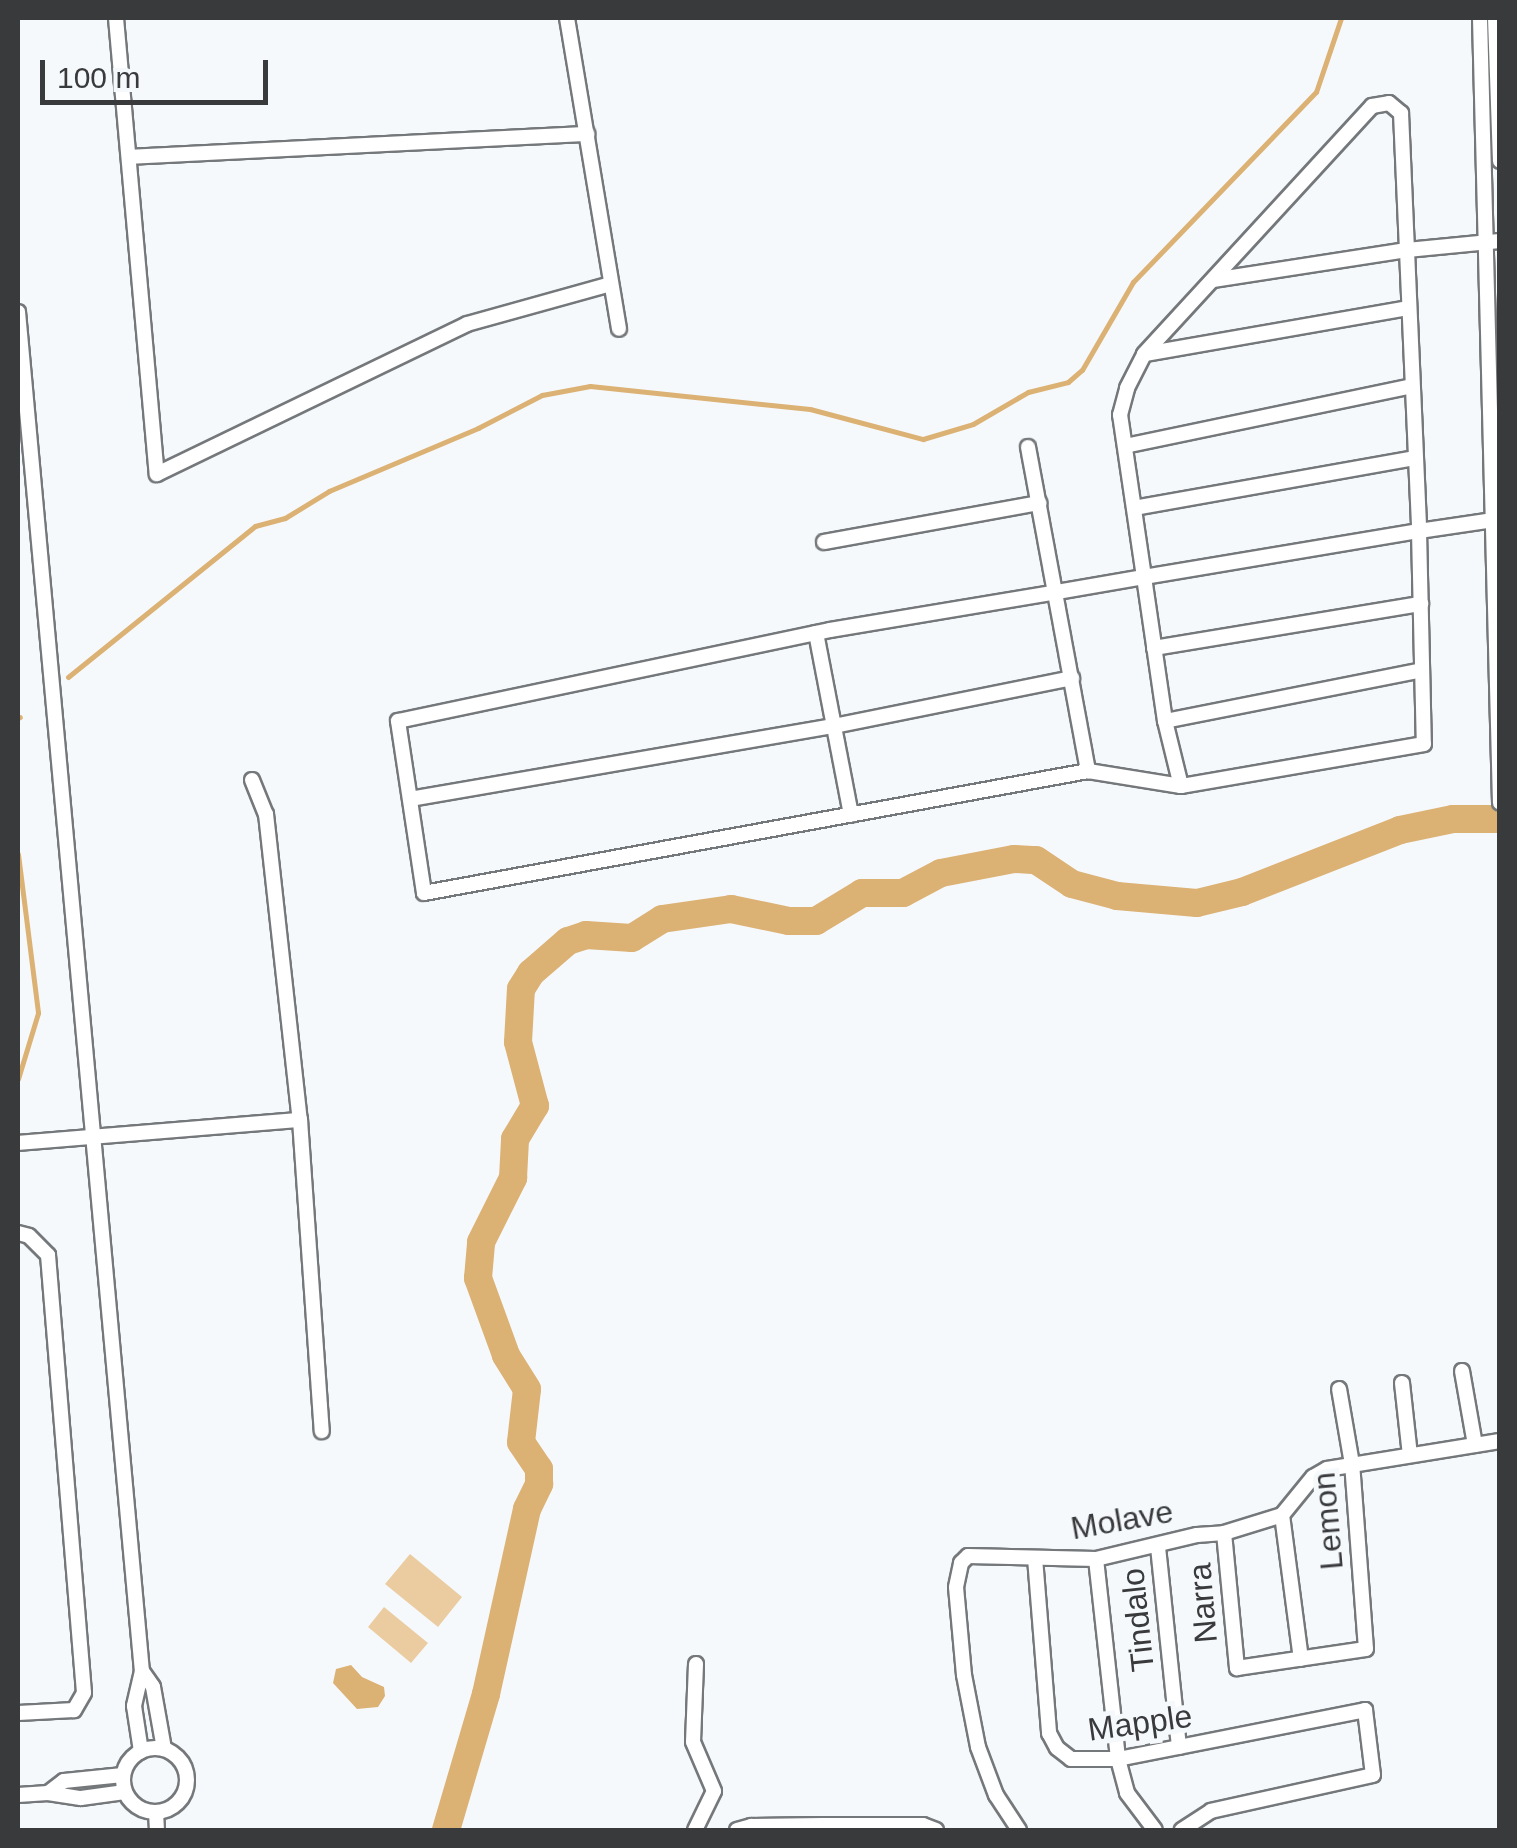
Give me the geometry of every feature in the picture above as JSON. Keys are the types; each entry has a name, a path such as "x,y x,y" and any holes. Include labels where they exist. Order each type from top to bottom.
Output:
{"street":[{"path":"116,18 157,474 468,324 608,285"},
{"path":"566,18 618,330"},
{"path":"1480,18 1493,242 1499,800"},
{"path":"1496,18 1500,161"},
{"path":"1181,786 1165,721 1154,648 1144,577 1125,446 1120,414 1144,354 1372,106 1389,103 1401,112 1416,458 1418,530 1420,604 1424,744 1181,786 1088,772 424,892 398,721 816,634 1057,592 1144,577 1418,530 1496,519"},
{"path":"129,157 587,134"},
{"path":"1212,280 1407,250 1493,242"},
{"path":"1144,354 1409,308"},
{"path":"18,312 142,1670 134,1706 141,1751 123,1775 125,1792 138,1807 156,1812 174,1806 187,1780 181,1761 164,1749 141,1751"},
{"path":"1125,446 1412,386"},
{"path":"1028,447 1088,772"},
{"path":"1134,508 1416,458"},
{"path":"824,542 1040,503"},
{"path":"1154,648 1420,604"},
{"path":"816,634 851,815"},
{"path":"1165,721 1422,670"},
{"path":"410,798 834,726 1072,678"},
{"path":"252,780 266,814 300,1120 322,1431"},
{"path":"18,1143 93,1140 300,1120"},
{"path":"18,1233 30,1236 48,1255 84,1693 74,1710 18,1713"},
{"path":"1462,1371 1475,1445"},
{"path":"1402,1383 1410,1455"},
{"name":"Lemon","path":"1302,1659 1366,1648 1352,1464 1339,1388"},
{"path":"1302,1659 1282,1515 1313,1477 1352,1464 1500,1441"},
{"name":"Molave","path":"1019,1830 996,1796 978,1747 956,1587 961,1563 968,1556 1096,1559 1197,1535 1224,1533 1282,1515"},
{"name":"Narra","path":"1224,1533 1237,1668 1302,1659"},
{"name":"Tindalo","path":"1158,1547 1179,1747"},
{"name":"Mapple","path":"1034,1558 1050,1733 1057,1748 1071,1759 1118,1760 1365,1710 1374,1775 1211,1811 1182,1830"},
{"path":"1096,1559 1118,1760 1127,1793 1155,1830"},
{"path":"695,1830 714,1791 694,1742 696,1664"},
{"path":"142,1670 153,1687 164,1749"},
{"path":"48,1793 64,1781 123,1775"},
{"path":"18,1795 48,1793 81,1798 125,1792"},
{"path":"156,1812 157,1830"},
{"path":"737,1830 751,1826 824,1824 922,1825 936,1830"}],"shaded area":[{"path":"410,1554 462,1597 438,1627 385,1584"},
{"path":"384,1607 428,1643 411,1663 368,1627"},
{"path":"351,1665 362,1677 384,1687 385,1696 378,1707 357,1709 333,1683 336,1669"}],"waterway":[{"path":"68,677 255,526 285,518 329,491 478,428 542,395 590,386 810,409 923,439 973,424 1028,392 1068,382 1082,370 1133,282 1316,92 1341,18"},
{"path":"446,1830 486,1694 527,1509 539,1484 539,1469 521,1442 527,1389 506,1355 478,1278 481,1242 513,1178 515,1139 535,1106 518,1042 521,989 531,973 568,941 586,935 632,938 662,919 731,909 789,921 816,921 862,893 903,893 941,873 1014,859 1036,860 1072,884 1117,896 1197,903 1242,892 1400,830 1453,819 1500,819"},
{"path":"18,854 38,1013 18,1079"}]}
